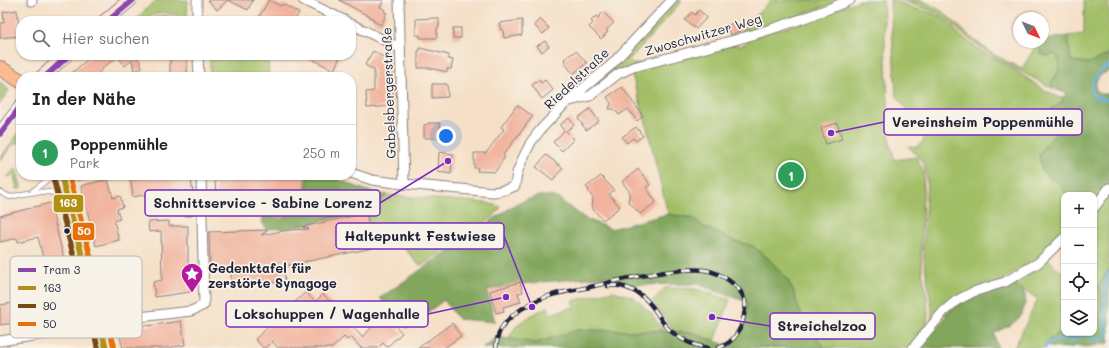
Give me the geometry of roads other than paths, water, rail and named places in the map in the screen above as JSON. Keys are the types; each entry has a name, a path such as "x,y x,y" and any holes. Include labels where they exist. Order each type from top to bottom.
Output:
{"main road":[{"path":"0,68 16,78"},
{"path":"60,180 67,198 82,256"},
{"path":"103,338 106,348"}],"street":[{"path":"111,16 130,0"},
{"path":"197,0 198,16"},
{"path":"303,0 336,16"},
{"name":"Gabelsbergerstraße","path":"399,0 404,184"},
{"name":"Riedelstraße","path":"404,184 493,192 503,191 515,186 517,172 530,142 567,102 611,65 672,0"},
{"name":"Zwoschwitzer Weg","path":"567,102 590,96 618,74 633,67 741,38 804,18 850,0"},
{"path":"356,26 400,48"},
{"path":"47,72 61,60"},
{"path":"198,60 199,72"},
{"path":"0,131 16,110"},
{"path":"356,175 372,180 404,184"},
{"path":"142,317 190,311 204,305 201,180"},
{"path":"1097,204 1109,188"},
{"path":"913,348 944,311 956,302 972,292 1005,282 1038,263 1061,241"},
{"path":"0,341 19,338"}],"lane":[{"path":"0,192 10,197 34,191 52,180"},
{"path":"34,191 54,193 67,198"}],"waterway":[{"path":"1109,65 1094,79 1092,88 1095,97 1109,100"},
{"path":"1045,348 1048,343 1054,340 1062,339 1067,342 1072,342 1079,337 1087,335 1100,342 1107,333 1105,304 1107,275 1109,273"}],"railway":[{"path":"496,348 498,335 508,319 527,305 546,297 632,278 663,272 685,270 704,270 717,274 735,285 743,296 745,308 742,323 738,332 730,342 718,348"},
{"path":"608,286 620,286 637,293 654,308 672,332 689,343 708,348"}],"tram line":[{"name":"3","path":"114,16 133,0"},
{"name":"3","path":"50,72 64,60"},
{"name":"3","path":"0,134 16,113"}],"place":[{"name":"Vereinsheim Poppenmühle","path":"831,133"},
{"name":"Schnittservice - Sabine Lorenz","path":"448,161"},
{"name":"Poppenmühle","path":"791,175"},
{"name":"Gedenktafel für zerstörte Synagoge","path":"192,294"},
{"name":"Lokschuppen / Wagenhalle","path":"506,297"},
{"name":"Haltepunkt Festwiese","path":"532,307"},
{"name":"Streichelzoo","path":"712,317"}]}
